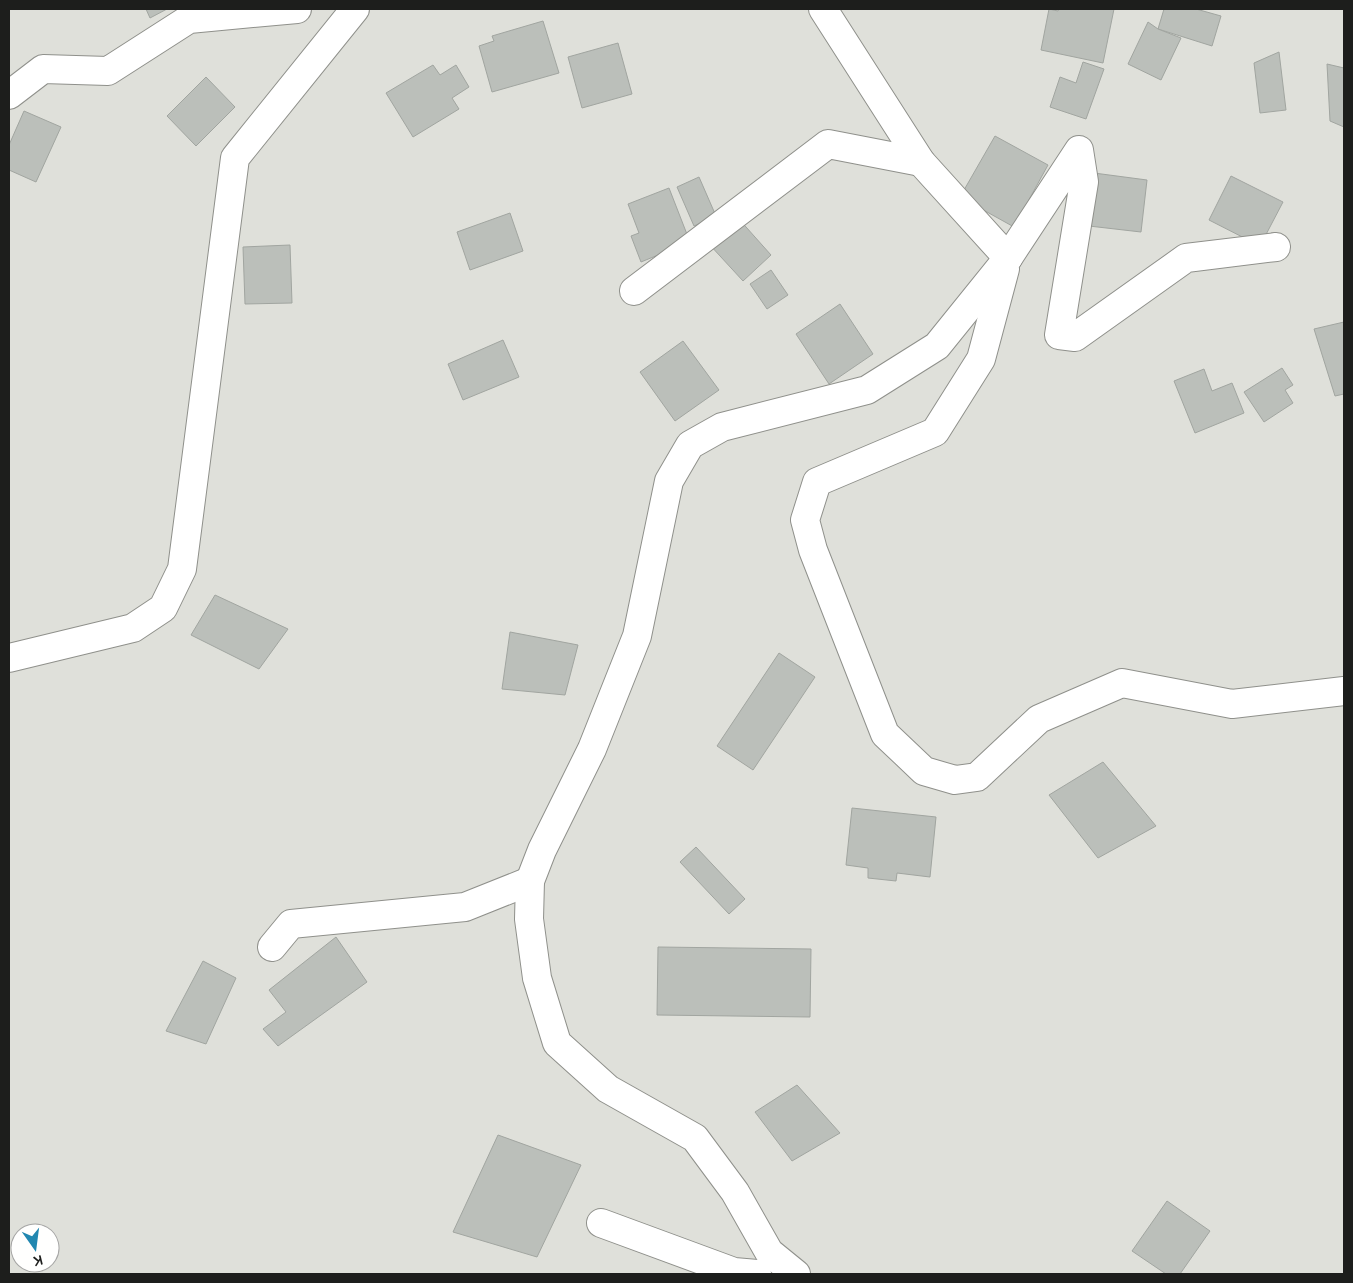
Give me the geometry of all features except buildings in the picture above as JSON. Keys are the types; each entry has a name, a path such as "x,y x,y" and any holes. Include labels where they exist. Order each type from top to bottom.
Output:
{"street":[{"path":"9,94 43,69 108,70 188,19 298,9"},
{"path":"9,658 133,628 163,608 182,569 236,158 355,9"},
{"path":"823,9 921,162 1008,258"},
{"path":"634,291 828,144 921,162"},
{"path":"796,1274 769,1252 735,1192 695,1138 608,1089 557,1043 537,978 529,918 530,881 542,850 592,748 637,636 669,481 690,445 722,427 867,390 937,346 1008,258 1079,150 1084,182 1058,335 1075,337 1186,258 1276,247"},
{"path":"1008,258 981,360 934,432 817,482 806,520 813,550 885,734 924,771 955,780 977,777 1039,719 1122,683 1232,704 1344,690"},
{"path":"272,947 291,924 466,908 530,881"},
{"path":"601,1222 734,1272 756,1274"}]}
